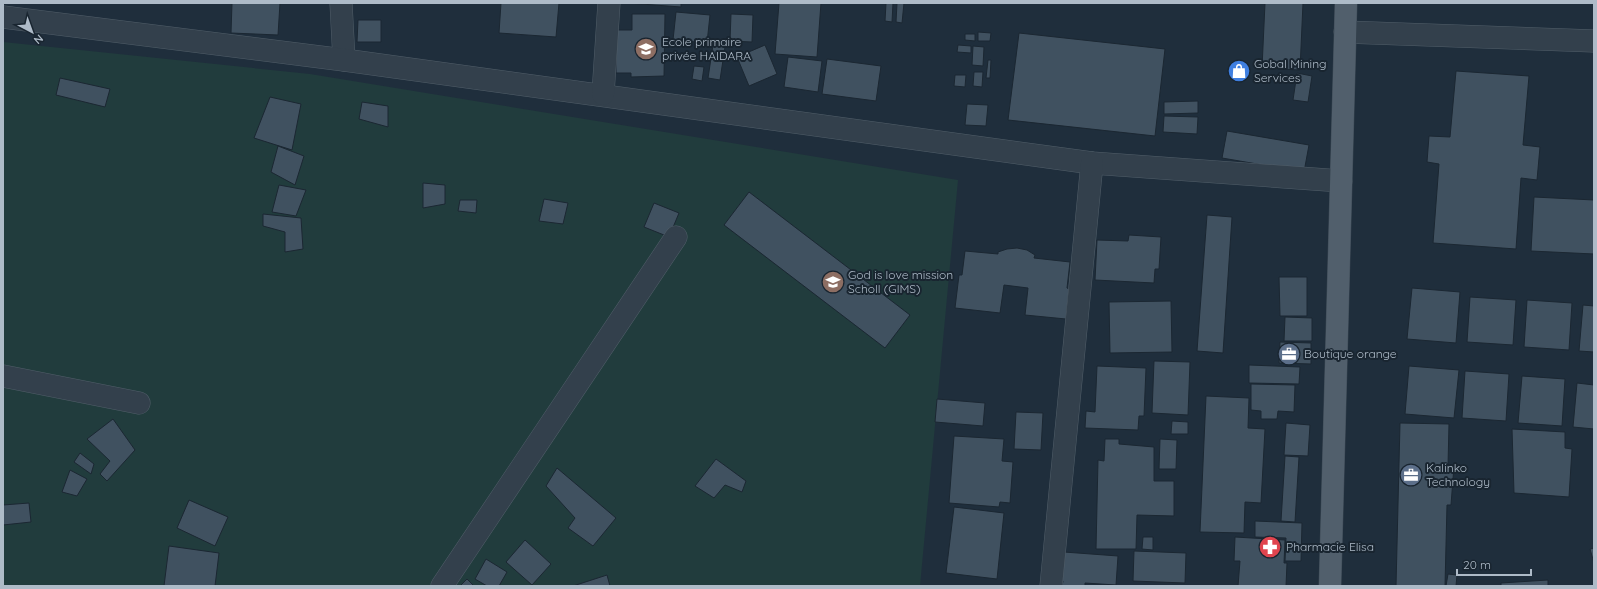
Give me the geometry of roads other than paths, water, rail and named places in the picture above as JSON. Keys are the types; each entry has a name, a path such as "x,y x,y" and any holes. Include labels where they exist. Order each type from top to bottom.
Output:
{"main road":[{"path":"1330,586 1346,3"}],"street":[{"path":"341,3 344,60"},
{"path":"603,94 609,3"},
{"path":"3,17 28,11 344,60 603,94 1092,163 1341,181"},
{"path":"1345,32 1594,41"},
{"path":"1051,586 1092,163"},
{"path":"442,586 676,237"},
{"path":"3,376 139,403"}],"place":[{"name":"Ecole primaire privée HAIDARA","path":"646,49"},
{"name":"Gobal Mining Services","path":"1239,71"},
{"name":"God is love mission Scholl (GlMS)","path":"833,282"},
{"name":"Boutique orange","path":"1289,354"},
{"name":"Kalinko Technology","path":"1411,475"},
{"name":"Pharmacie Elisa","path":"1270,547"}]}
